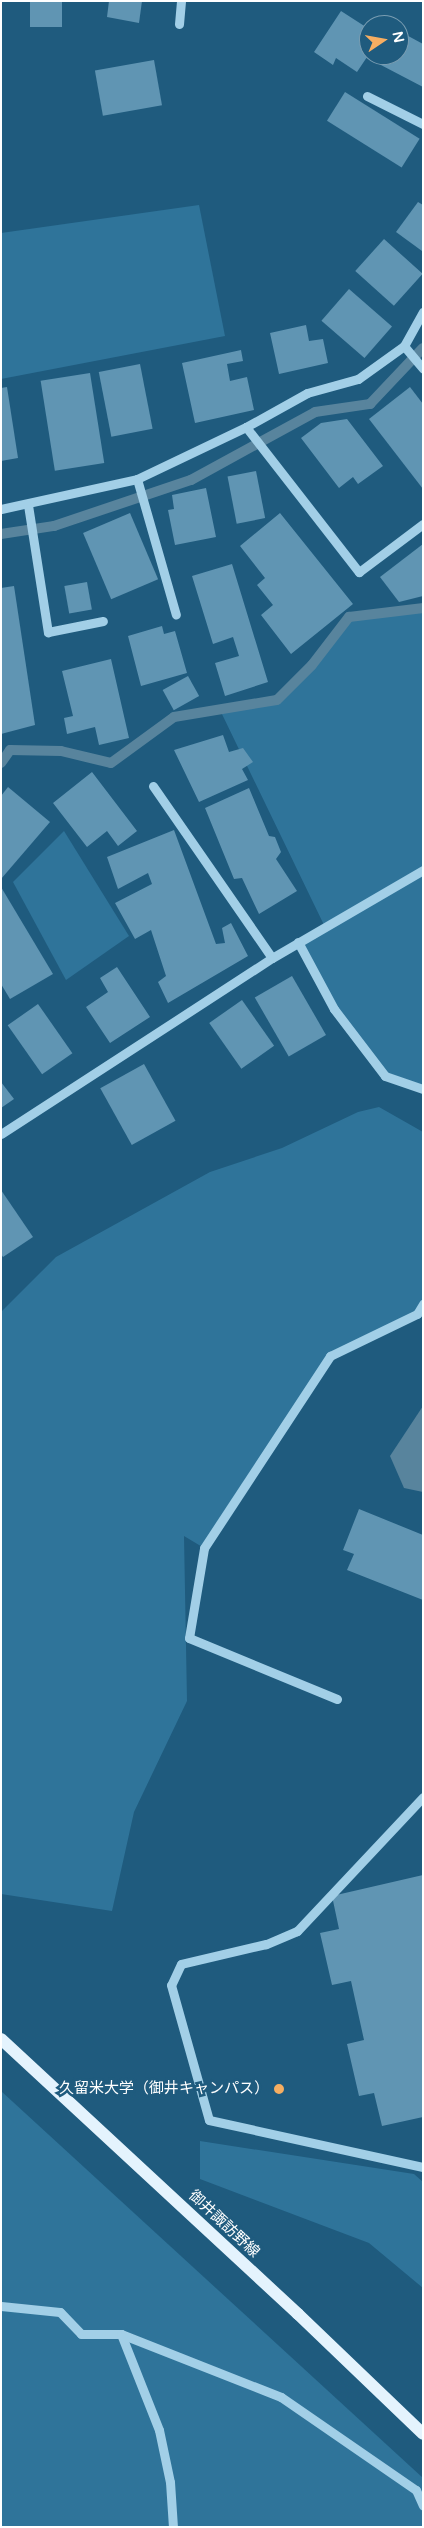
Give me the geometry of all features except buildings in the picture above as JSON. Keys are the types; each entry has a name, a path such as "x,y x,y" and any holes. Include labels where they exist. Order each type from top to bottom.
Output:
{"main road":[{"name":"御井諏訪野線","path":"1,2040 298,2314 423,2434"}],"street":[{"path":"180,1 180,24"},
{"path":"367,96 423,124"},
{"path":"1,509 138,479 246,428 307,393 358,379 404,346 423,312"},
{"path":"404,346 423,369"},
{"path":"246,428 359,572 423,524"},
{"path":"138,479 176,615"},
{"path":"28,504 48,632 103,621"},
{"path":"153,786 272,958"},
{"path":"1,1134 272,958 423,870"},
{"path":"298,942 334,1009 385,1076 423,1089"},
{"path":"337,1699 189,1638 204,1548 330,1356 417,1314 423,1304"},
{"path":"423,1797 297,1930 266,1944 181,1964 171,1985 210,2120 423,2167"},
{"path":"1,2306 60,2312 81,2334 121,2334 280,2397 416,2490 423,2506"},
{"path":"121,2334 159,2430 170,2482 173,2527"}],"shaded area":[{"path":"199,205 225,336 1,379 1,233"},
{"path":"423,608 423,1089 385,1076 334,1009 298,942 324,925 220,710 277,700 312,665 349,617"},
{"path":"64,831 129,936 66,980 13,882"},
{"path":"379,1107 423,1132 423,1304 417,1314 330,1356 204,1548 184,1536 187,1701 134,1812 112,1911 1,1894 1,1312 56,1257 210,1172 282,1148 358,1112"},
{"path":"423,1406 423,1492 404,1488 390,1456"},
{"path":"1,2091 423,2478 423,2527 1,2527"},
{"path":"200,2141 414,2174 423,2182 423,2288 369,2243 200,2179"}],"waterway":[{"path":"1,534 54,526 191,480 315,412 370,404 423,348"},
{"path":"1,763 10,750 61,751 111,763 174,717 277,700 312,665 349,617 423,608"}],"place":[{"name":"久留米大学（御井キャンパス）","path":"279,2089"}]}
